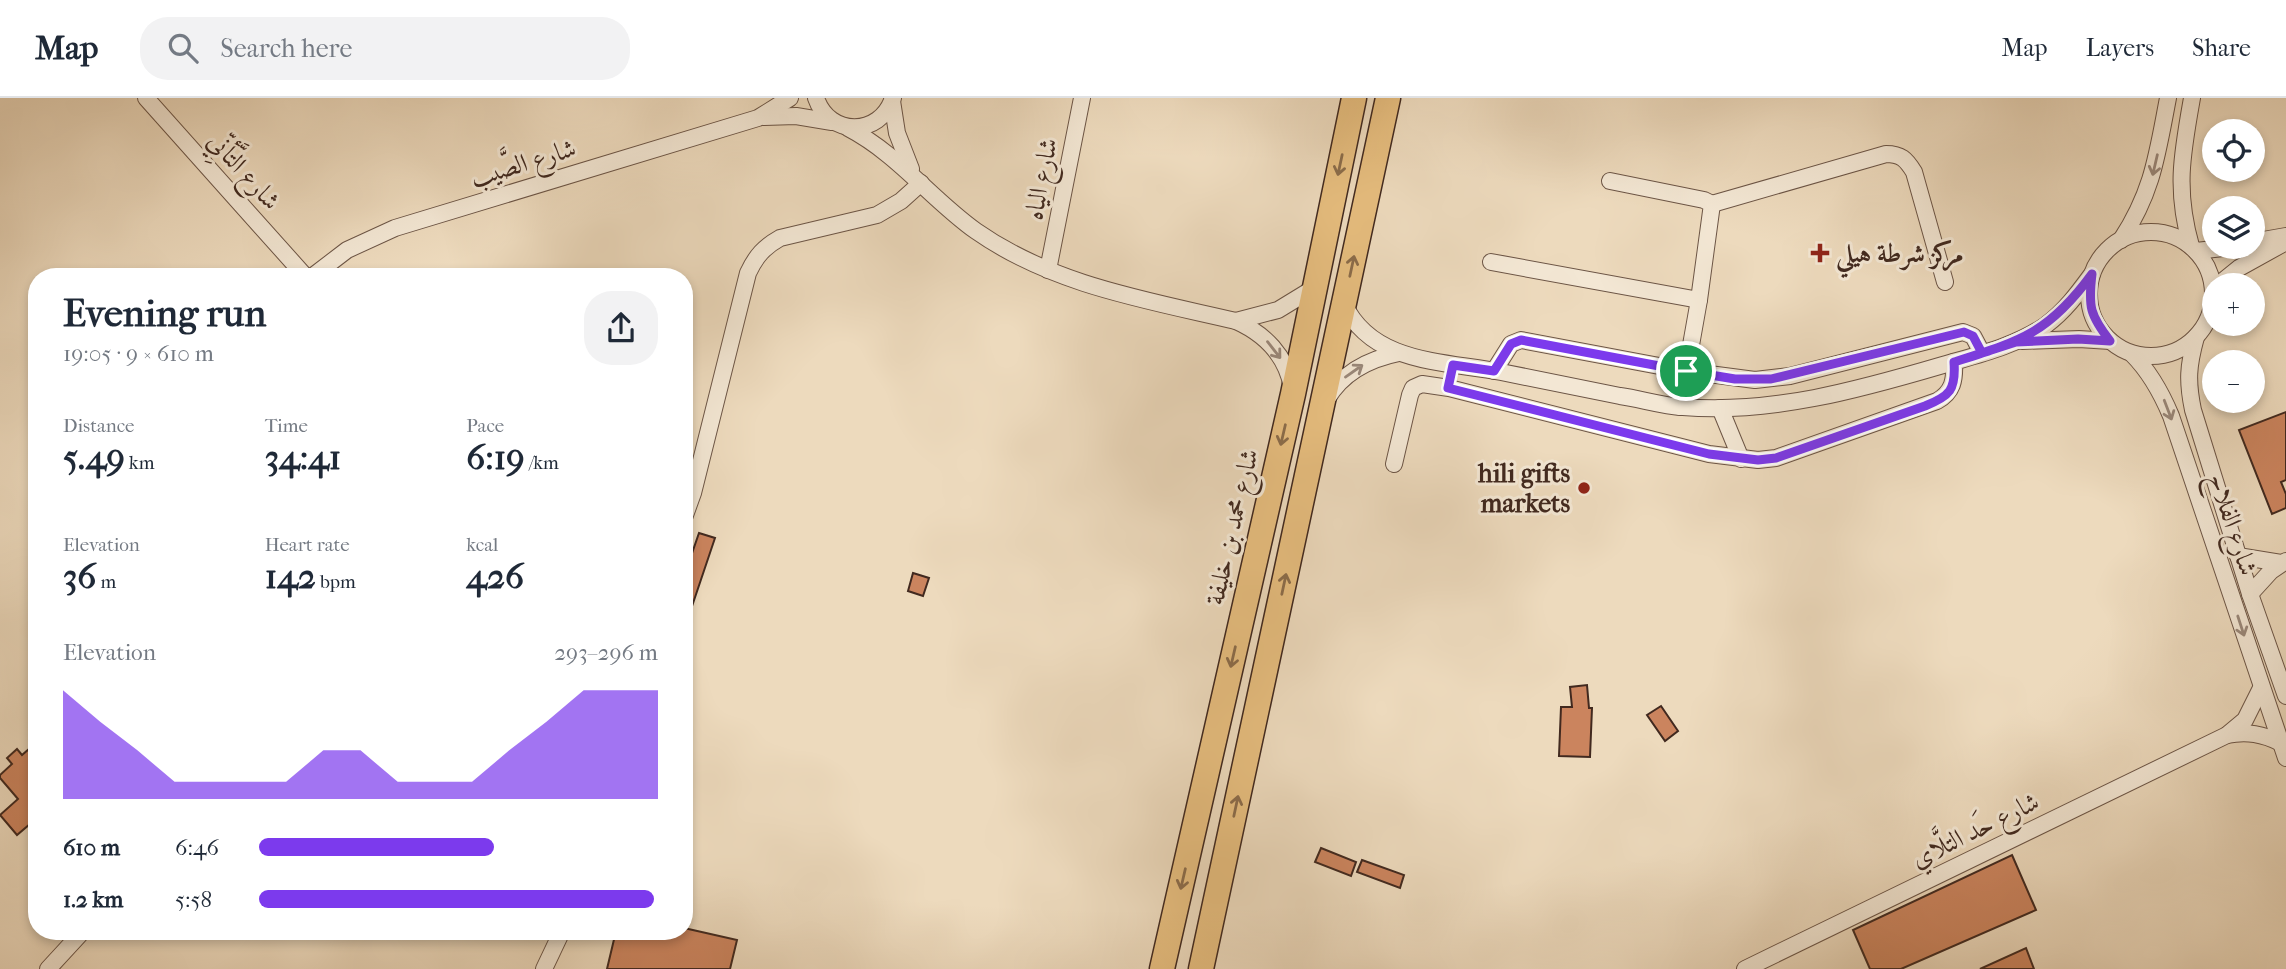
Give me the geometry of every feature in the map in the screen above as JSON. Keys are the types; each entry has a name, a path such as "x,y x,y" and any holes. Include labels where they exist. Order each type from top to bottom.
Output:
{"highway":[{"name":"شارع محمد بن خليفة","path":"1162,969 1293,394 1354,98"},
{"path":"1201,969 1388,98"}],"street":[{"name":"شارع التَّأنِّي","path":"146,98 298,268"},
{"name":"شارع الصَّيب","path":"323,268 347,250 395,228 758,117 790,98"},
{"path":"816,98 825,115 877,144 975,230 1025,261 1088,286 1236,321 1260,335 1279,355 1286,367 1293,394"},
{"name":"شارع الياه","path":"1048,271 1082,98"},
{"path":"1344,304 1360,330 1378,344 1399,353 1680,407 1720,408 1796,402 1875,385 2016,342 2046,325 2071,302 2103,255 2120,240 2137,215 2149,188 2168,98"},
{"path":"2192,98 2181,162 2180,185 2184,219 2194,249 2210,273"},
{"path":"841,125 858,128 875,122 882,117 892,99"},
{"path":"892,99 901,148 918,180"},
{"name":"شارع الصَّيب","path":"758,117 796,116 841,125"},
{"path":"1712,204 1886,154 1898,154 1907,161 1913,172 1945,282"},
{"path":"693,493 748,273 755,258 765,246 780,238 877,215 901,201 918,180"},
{"path":"1610,181 1709,201 1712,204"},
{"path":"1680,407 1699,300 1712,204"},
{"path":"2120,240 2134,234 2157,233 2178,238 2194,249 2202,249"},
{"path":"2265,240 2286,236"},
{"path":"2233,273 2286,242"},
{"path":"1491,262 1699,300"},
{"path":"2092,274 2089,299 2095,322 2110,341 2132,354 2166,354 2182,348 2202,329"},
{"path":"1236,321 1278,310 1314,288"},
{"path":"1494,371 1511,344 1521,340 1735,379 1771,379 1964,332 1973,336 1982,353"},
{"name":"شارع الفلاح","path":"2196,337 2188,364 2188,387 2193,410 2250,594 2286,696"},
{"path":"2016,342 2078,339 2110,341"},
{"path":"1322,407 1341,380 1353,370 1375,359 1399,353"},
{"name":"شارع الفلاح","path":"2132,354 2146,368 2171,416 2283,751"},
{"path":"1394,464 1413,388 1422,384 1448,388 1709,454 1741,459 1776,458 1947,396 1953,385 1954,362"},
{"path":"1448,388 1453,365"},
{"path":"1720,408 1741,459"},
{"path":"2238,556 2284,562"},
{"path":"2250,594 2261,580 2284,562"},
{"name":"شارع حَد التلَّاي","path":"2227,736 2245,720 2261,688"},
{"name":"شارع حَد التلَّاي","path":"1745,969 2227,736 2238,733 2260,734 2283,751"},
{"path":"48,969 75,940"},
{"path":"544,969 558,940"}],"building":[{"path":"2286,412 2286,480 2281,482 2286,494 2286,508 2272,514 2239,430"},
{"path":"699,533 715,538 693,603 693,550"},
{"path":"913,573 929,578 923,596 908,591"},
{"path":"1587,685 1589,708 1592,708 1590,757 1559,756 1561,707 1572,707 1570,687"},
{"path":"1661,706 1678,731 1665,741 1647,715"},
{"path":"17,749 22,755 28,750 28,826 17,835 0,815 18,799 0,775 12,764 7,758"},
{"path":"1321,848 1356,862 1351,876 1315,862"},
{"path":"2012,855 2036,910 1901,969 1870,969 1853,930"},
{"path":"1362,860 1404,875 1400,888 1357,872"},
{"path":"693,930 737,940 730,969 607,969 614,940 693,940"},
{"path":"2026,948 2034,969 1980,969"}],"place":[{"name":"مركز شرطة هيلي","path":"1820,253"},
{"name":"hili gifts markets","path":"1584,488"}],"route":[{"path":"1686,371 1521,340 1511,344 1494,371 1453,365 1448,388 1709,454 1758,460 1776,458 1947,396 1953,385 1954,362 1982,353 2016,342 2046,325 2071,302 2092,274 2089,299 2095,322 2110,341 2047,339 2016,342 1982,353 1973,336 1964,332 1771,379 1735,379 1686,371"}]}
